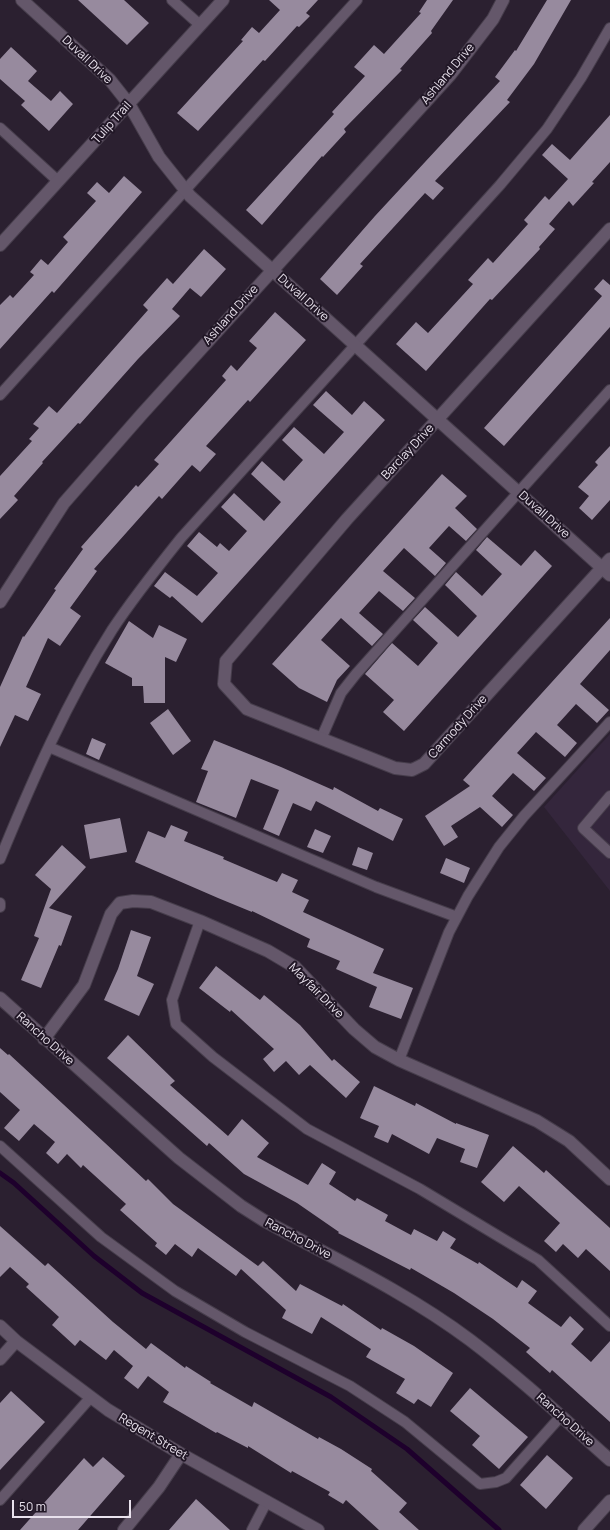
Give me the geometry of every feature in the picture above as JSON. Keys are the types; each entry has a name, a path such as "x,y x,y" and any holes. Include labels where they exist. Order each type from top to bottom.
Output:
{"street":[{"name":"Duvall Drive","path":"22,0 110,80 129,104 159,157 185,190 518,492 607,567"},
{"name":"Tulip Trail","path":"0,246 223,0"},
{"name":"Ashland Drive","path":"0,602 64,503 142,414 450,75 493,19 503,0"},
{"name":"Barclay Drive","path":"224,684 226,661 347,519 610,229"},
{"name":"Carmody Drive","path":"224,684 247,709 395,768 412,770 424,764 607,567"},
{"name":"Mayfair Drive","path":"44,1039 84,985 111,914 120,903 133,901 151,902 200,921 268,951 296,967 354,1029 375,1047 399,1060 537,1121 569,1141 610,1179"},
{"name":"Rancho Drive","path":"0,998 44,1039 179,1158 241,1206 263,1220 410,1299 469,1339 524,1383 610,1460"},
{"name":"Regent Street","path":"0,1326 16,1341 108,1410 181,1454 318,1530"},
{"path":"0,1359 16,1341"},
{"path":"124,1530 159,1487 181,1454"},
{"path":"584,1530 610,1501"}],"lane":[{"path":"172,0 200,25"},
{"path":"0,394 357,0"},
{"path":"0,859 49,747 83,680 105,642 149,578 181,538 500,185 547,129 581,78 610,28"},
{"path":"0,128 58,181"},
{"path":"321,738 341,693 356,674 610,390"},
{"path":"399,1060 449,932 499,847 524,816 610,722"},
{"path":"49,747 376,887 457,917"},
{"path":"610,796 583,828 610,853"},
{"path":"200,921 172,1000 176,1024 213,1057 307,1129 420,1189 538,1260 610,1326"},
{"path":"0,1146 100,1237 175,1291 245,1332 350,1386 405,1422 480,1484 496,1482 506,1478 561,1416"},
{"path":"0,1500 91,1397"},
{"path":"252,1530 268,1502"}],"shaded area":[{"path":"610,734 610,891 544,807"}],"building":[{"path":"78,0 124,0 149,23 127,45"},
{"path":"269,0 318,0 306,13 310,16 299,27 297,26 265,61 263,60 198,131 177,113 243,41 241,40 252,27 259,33 280,10"},
{"path":"427,0 453,0 431,31 432,33 400,69 402,70 344,129 346,132 323,157 322,156 262,225 246,210 334,114 332,112 365,76 354,67 374,45 384,54 421,13 419,12"},
{"path":"547,0 571,0 534,64 507,100 510,102 435,181 444,188 433,200 425,193 360,264 363,266 337,295 320,279 375,216 500,81 495,77 515,50 516,51"},
{"path":"11,47 37,71 28,81 51,101 60,91 73,104 49,131 21,105 25,101 0,79 0,59"},
{"path":"610,115 610,162 592,182 594,183 573,206 569,201 549,224 555,229 539,247 540,249 492,300 490,299 426,371 396,344 416,322 428,333 473,284 468,280 488,258 493,263 528,224 524,220 545,196 549,200 568,179 542,155 552,144 570,160"},
{"path":"124,176 142,192 54,293 52,291 0,349 0,305 10,295 13,298 34,275 30,272 41,259 48,265 68,242 63,237 96,201 87,193 97,182 109,193"},
{"path":"204,249 226,269 201,297 190,288 172,309 180,316 138,359 80,424 78,423 42,462 43,463 14,496 18,500 0,519 0,476 32,441 29,439 39,428 33,424 49,406 57,413 148,310 143,305 167,278 173,284"},
{"path":"603,279 610,285 610,327 504,446 484,428 602,296 594,289"},
{"path":"275,312 306,340 250,402 248,400 206,446 216,454 200,472 192,465 162,499 159,496 94,569 97,571 70,608 81,616 60,646 48,638 26,687 41,694 28,721 15,715 0,747 0,687 23,636 24,637 56,590 54,589 83,549 81,547 136,485 138,487 159,464 154,460 226,380 222,376 231,365 237,371 257,348 249,341"},
{"path":"326,391 352,415 364,401 385,420 202,623 172,596 170,598 154,586 165,572 197,596 218,573 187,546 199,532 217,547 220,543 229,551 247,531 221,507 234,493 264,521 281,502 251,474 262,461 284,481 303,460 282,440 294,427 324,454 344,432 313,405"},
{"path":"610,446 610,500 592,520 579,508 589,496 578,487 598,465 595,462"},
{"path":"442,474 467,496 455,508 477,529 466,541 449,526 429,548 446,563 435,576 404,548 383,571 415,598 403,611 379,591 359,613 383,634 372,646 341,618 321,640 350,666 337,680 327,702 299,688 272,664"},
{"path":"487,537 521,566 535,550 552,566 404,731 383,712 394,700 365,674 392,643 418,666 438,643 413,620 425,607 458,637 477,616 445,585 456,572 482,596 502,574 476,550"},
{"path":"610,618 610,650 580,684 609,710 597,723 576,704 557,725 577,743 565,757 536,732 517,753 546,778 534,791 513,773 492,796 513,815 502,827 480,807 451,826 458,837 444,846 425,816 470,786 463,780"},
{"path":"129,621 153,638 159,625 187,639 176,662 165,657 165,703 144,703 143,686 132,686 132,678 105,663"},
{"path":"168,709 191,741 173,755 150,723"},
{"path":"92,738 106,744 99,760 86,754"},
{"path":"214,740 333,790 334,787 378,811 380,808 403,819 393,841 316,801 311,811 293,803 279,836 263,829 279,790 251,779 236,818 196,802 208,771 201,769"},
{"path":"120,818 127,852 90,859 84,825"},
{"path":"171,825 188,832 184,841 224,857 223,859 277,882 282,873 298,880 292,892 309,900 303,912 384,949 373,973 413,988 401,1019 369,1007 377,987 336,969 340,961 307,947 310,939 252,911 135,862 148,831 165,838"},
{"path":"315,829 331,836 323,853 307,847"},
{"path":"62,845 86,867 49,908 72,916 61,946 59,945 41,988 21,980 39,938 34,936 51,889 35,875"},
{"path":"358,847 373,853 367,870 352,865"},
{"path":"446,858 470,868 464,883 440,873"},
{"path":"131,930 151,937 137,976 154,984 139,1016 104,1000 118,969"},
{"path":"216,966 260,1000 264,995 300,1025 332,1061 334,1059 360,1082 346,1098 310,1065 299,1075 286,1061 274,1072 263,1059 274,1049 231,1010 230,1012 199,988"},
{"path":"128,1035 175,1081 170,1085 228,1136 242,1119 269,1143 257,1157 308,1185 322,1163 336,1172 329,1184 355,1201 357,1198 388,1215 385,1221 411,1235 414,1229 437,1241 443,1231 456,1239 450,1248 478,1264 479,1262 517,1288 522,1280 537,1291 528,1303 561,1327 570,1316 584,1329 571,1344 591,1362 610,1341 610,1422 552,1370 550,1373 526,1352 530,1348 493,1319 454,1293 411,1268 410,1270 338,1233 339,1232 297,1203 244,1174 209,1143 207,1146 107,1058"},
{"path":"0,1048 8,1055 9,1054 146,1181 148,1179 173,1204 258,1266 263,1261 296,1291 300,1284 342,1306 343,1304 381,1330 382,1328 414,1346 453,1373 431,1407 418,1399 414,1404 396,1393 405,1379 366,1357 371,1349 321,1317 312,1334 282,1318 286,1310 241,1269 236,1276 198,1248 192,1257 175,1244 166,1255 155,1246 157,1243 120,1210 126,1204 83,1165 81,1168 67,1154 58,1164 46,1153 55,1142 34,1124 19,1141 4,1128 20,1110 0,1092"},
{"path":"374,1086 415,1106 416,1103 456,1124 489,1135 477,1168 460,1162 465,1149 437,1138 429,1154 392,1134 388,1143 374,1137 379,1126 360,1118"},
{"path":"513,1146 544,1173 546,1170 610,1228 610,1271 586,1249 578,1258 563,1244 556,1252 544,1241 560,1223 519,1186 504,1202 481,1182"},
{"path":"0,1226 45,1266 48,1263 113,1322 146,1349 151,1343 185,1368 186,1366 211,1382 210,1383 252,1407 254,1402 318,1439 319,1437 341,1449 372,1469 371,1471 407,1503 399,1512 419,1530 379,1530 346,1500 343,1504 328,1495 330,1492 292,1471 291,1473 248,1446 248,1448 217,1432 216,1433 163,1402 169,1392 148,1376 138,1389 124,1378 133,1366 114,1350 106,1360 80,1340 75,1346 52,1325 59,1317 26,1287 29,1284 10,1267 0,1277"},
{"path":"470,1388 528,1437 499,1469 472,1445 480,1436 450,1411"},
{"path":"11,1391 45,1422 0,1470 0,1403"},
{"path":"547,1455 573,1478 546,1509 520,1485"},
{"path":"103,1457 125,1476 78,1530 20,1530 84,1458 93,1467"},
{"path":"196,1499 230,1530 169,1530"}],"waterway":[{"path":"0,1173 14,1183 94,1256 142,1293 331,1397 407,1449 499,1530"}]}
